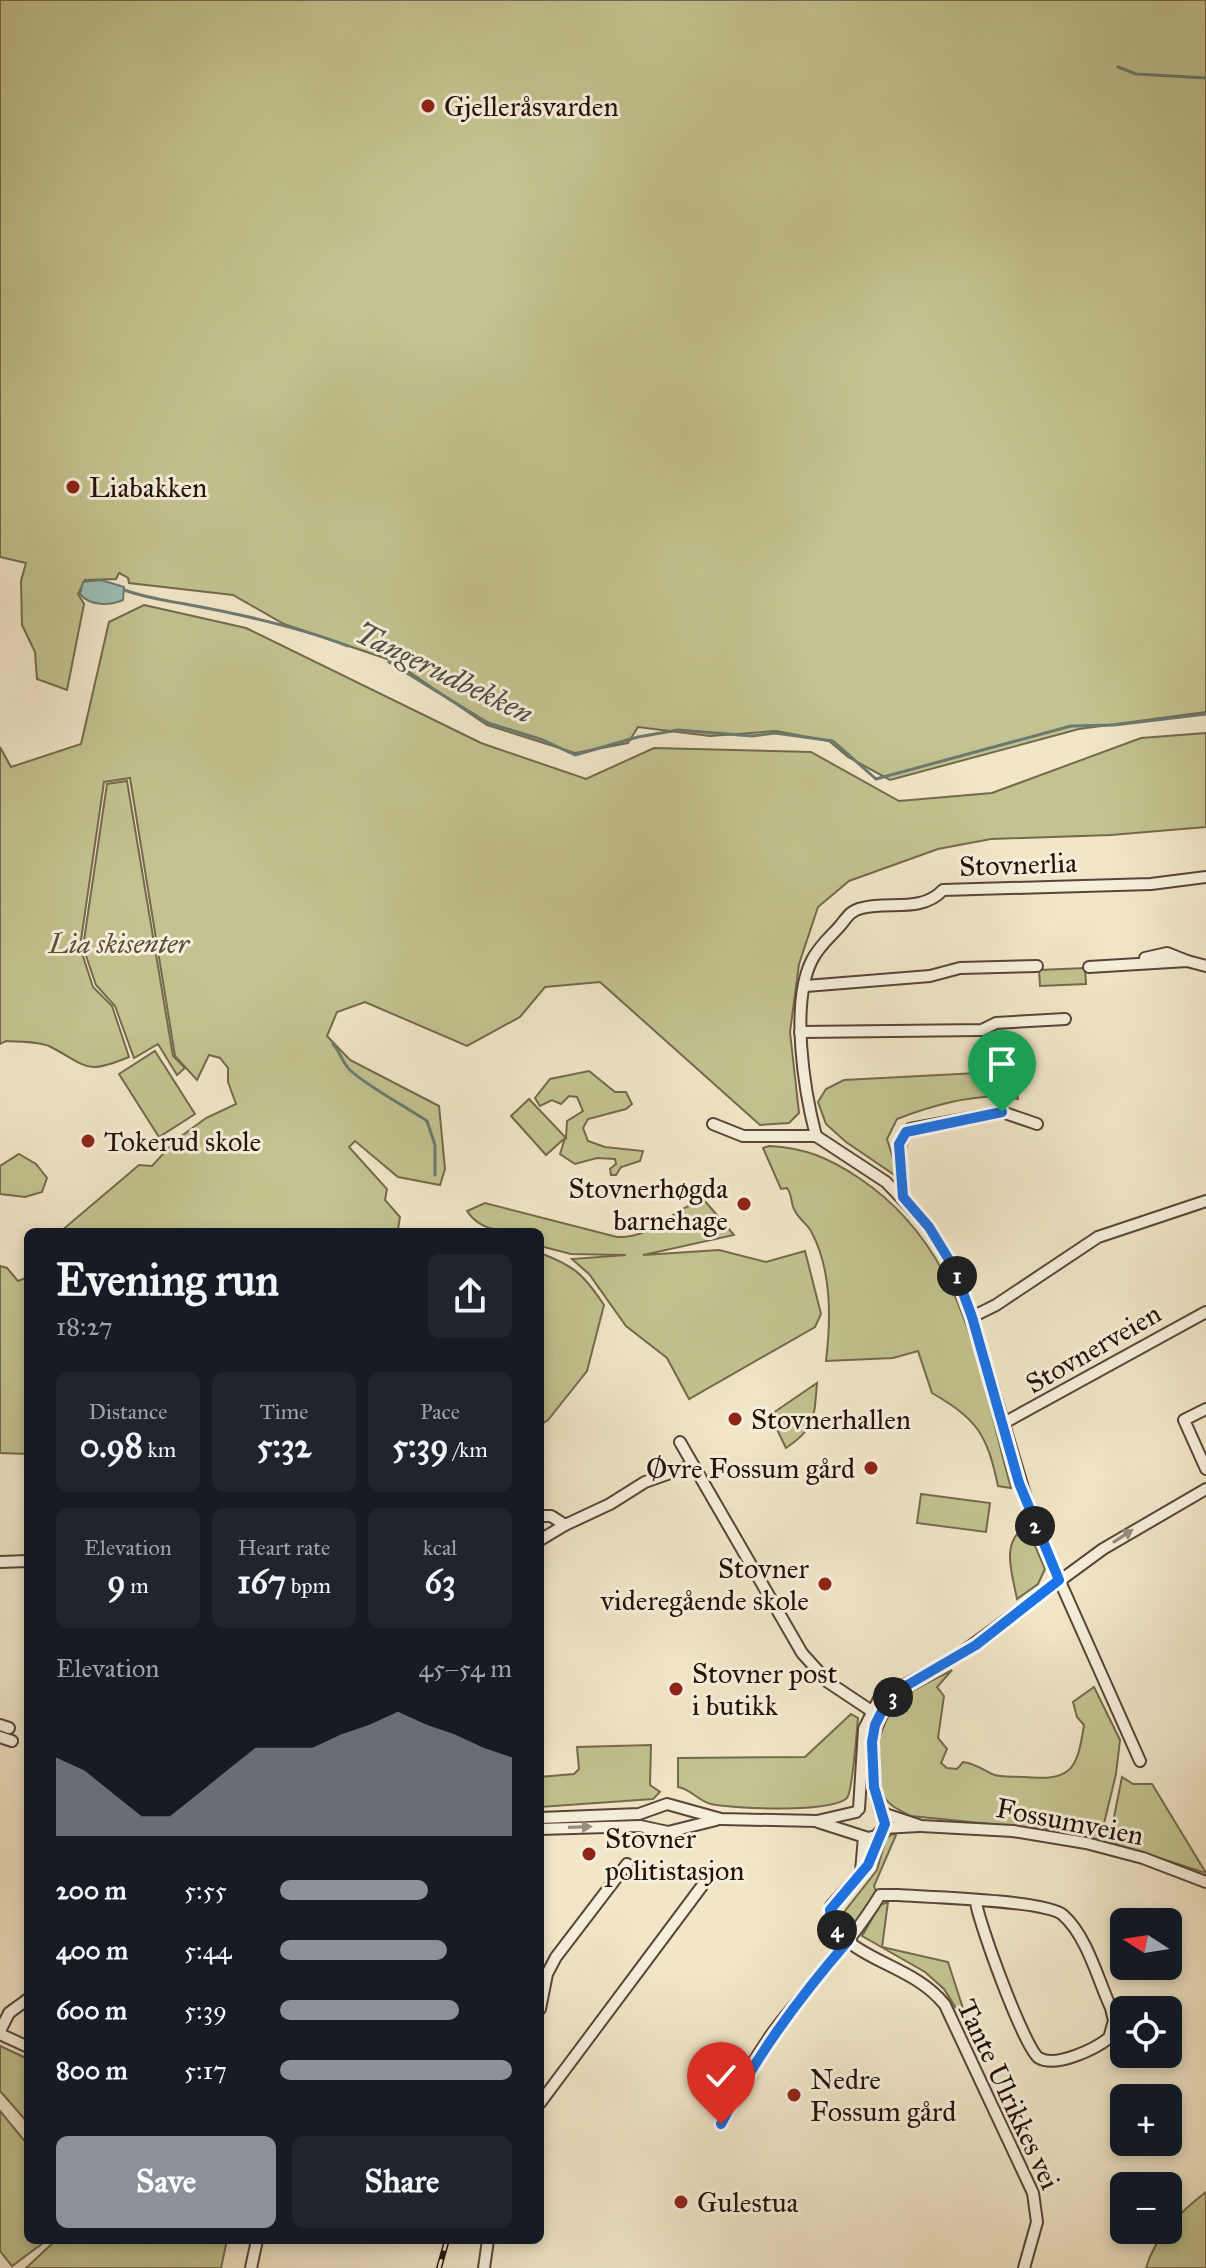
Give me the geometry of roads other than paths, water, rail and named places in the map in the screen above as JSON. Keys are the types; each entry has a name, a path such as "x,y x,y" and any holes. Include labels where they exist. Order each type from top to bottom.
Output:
{"street":[{"name":"Stovnerlia","path":"816,1136 800,1032 806,986 810,963 850,912 865,907 926,903 943,890 1151,884 1185,877 1206,877"},
{"path":"1145,958 1167,953 1206,966"},
{"path":"1089,967 1187,961"},
{"path":"806,986 930,976 960,968 1037,966"},
{"path":"800,1032 982,1030 996,1023 1065,1019"},
{"path":"903,1197 899,1144 902,1135 910,1129 1002,1112 1037,1124"},
{"path":"713,1124 755,1137 816,1136 871,1170 903,1197 929,1227 954,1268 972,1317 1025,1501 1140,1761"},
{"path":"972,1317 991,1308 1098,1237 1206,1201"},
{"name":"Stovnerveien","path":"1002,1424 1206,1312"},
{"path":"1206,1409 1184,1420 1201,1445 1206,1469"},
{"path":"680,1442 802,1653 828,1682 874,1713"},
{"path":"544,1538 645,1482 693,1465"},
{"path":"860,1873 860,1835 853,1825 864,1780 863,1736 881,1697 899,1690 976,1645 1059,1580 1126,1533 1206,1489"},
{"path":"544,1516 551,1516 565,1525"},
{"path":"0,1562 24,1561"},
{"path":"848,1941 832,1925 830,1910 871,1859 881,1831 881,1812 874,1787 874,1713"},
{"path":"0,1737 12,1741"},
{"path":"544,1818 632,1815 657,1810 667,1804 679,1808 683,1821 677,1829 668,1832 660,1828 544,1829"},
{"name":"Fossumveien","path":"679,1808 721,1819 817,1821 870,1806 921,1826"},
{"path":"657,1810 655,1817 660,1828"},
{"name":"Fossumveien","path":"677,1829 721,1819"},
{"name":"Fossumveien","path":"817,1821 860,1835 921,1826 1013,1831 1114,1849 1206,1882"},
{"path":"544,1989 547,1974 556,1957 627,1864"},
{"path":"544,2098 702,1886"},
{"path":"721,2124 746,2074 776,2029 848,1941 880,1895 976,1902 1046,1908 1062,1915 1081,1943 1111,2008 1114,2021 1109,2038 1094,2047 1054,2060 1042,2060 1034,2054 1018,2020 976,1902"},
{"name":"Tante Ulrikkes vei","path":"848,1941 922,1980 945,2005 1033,2193 1035,2236 1024,2268"},
{"path":"24,2002 9,2013 0,2032 24,2045"},
{"path":"251,2268 256,2244"},
{"path":"484,2268 487,2244"}],"water":[{"path":"101,580 124,587 123,600 100,604 80,594 83,582"}],"waterway":[{"path":"1118,67 1136,74 1206,78"},
{"name":"Tangerudbekken","path":"124,590 268,621 348,646"},
{"name":"Tangerudbekken","path":"389,662 488,723 543,740 575,755 638,737 678,730 752,736 775,733 833,741 876,779 1071,726 1114,725 1206,714"},
{"path":"333,1044 348,1068 358,1077 427,1121 435,1145 435,1175"}],"railway":[{"path":"439,2268 446,2244"}],"place":[{"name":"Gjelleråsvarden","path":"428,106"},
{"name":"Liabakken","path":"73,487"},
{"name":"Tokerud skole","path":"88,1141"},
{"name":"Stovnerhøgda barnehage","path":"744,1204"},
{"name":"Stovnerhallen","path":"735,1419"},
{"name":"Øvre Fossum gård","path":"871,1468"},
{"name":"Stovner videregående skole","path":"825,1584"},
{"name":"Stovner post i butikk","path":"676,1689"},
{"name":"Stovner politistasjon","path":"589,1854"},
{"name":"Nedre Fossum gård","path":"794,2095"},
{"name":"Gulestua","path":"681,2202"}],"park label":[{"name":"Lia skisenter","path":"119,943"}]}
